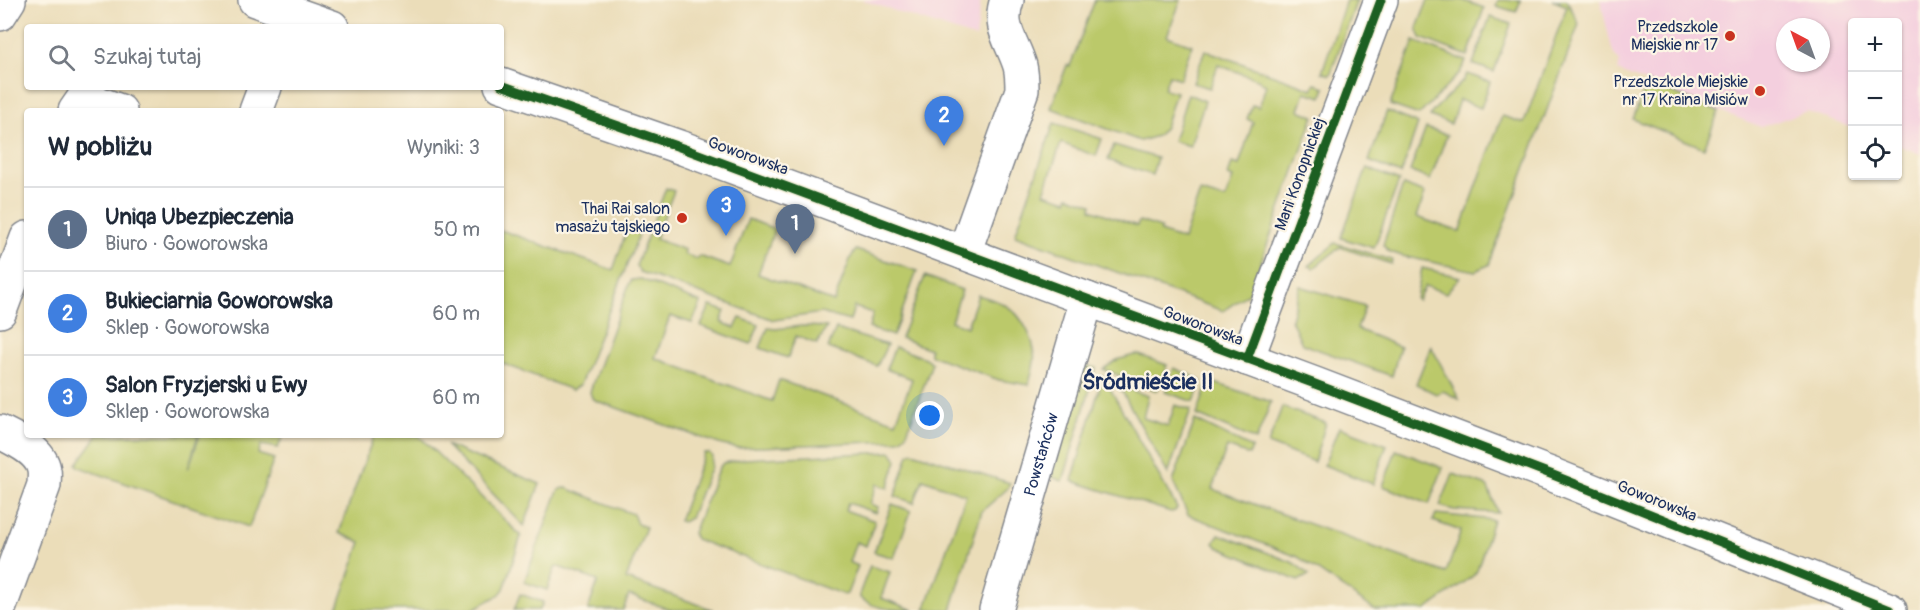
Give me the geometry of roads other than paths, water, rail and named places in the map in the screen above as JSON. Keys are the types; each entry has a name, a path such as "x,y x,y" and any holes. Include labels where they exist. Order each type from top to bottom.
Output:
{"street":[{"path":"0,14 9,0"},
{"path":"255,0 289,20 314,24"},
{"path":"964,253 1022,90 1019,64 1006,35 1004,9 1007,0"},
{"name":"Marii Konopnickiej","path":"1247,359 1381,0"},
{"name":"Goworowska","path":"504,86 685,149 1086,298 1553,475 1890,610"},
{"path":"257,108 264,90"},
{"path":"77,108 84,98 112,108"},
{"path":"0,311 24,246"},
{"name":"Powstańców","path":"996,610 1086,298"},
{"path":"0,432 28,448 41,462 45,472 44,485 0,606"}],"place":[{"name":"Przedszkole Miejskie nr 17","path":"1730,36"},
{"name":"Przedszkole Miejskie nr 17 Kraina Misiów","path":"1760,91"},
{"name":"Bukieciarnia Goworowska","path":"944,146"},
{"name":"Thai Rai salon masażu tajskiego","path":"682,218"},
{"name":"Salon Fryzjerski u Ewy","path":"726,236"},
{"name":"Uniqa Ubezpieczenia","path":"795,254"}],"district":[{"name":"Śródmieście II","path":"1148,382"}]}
